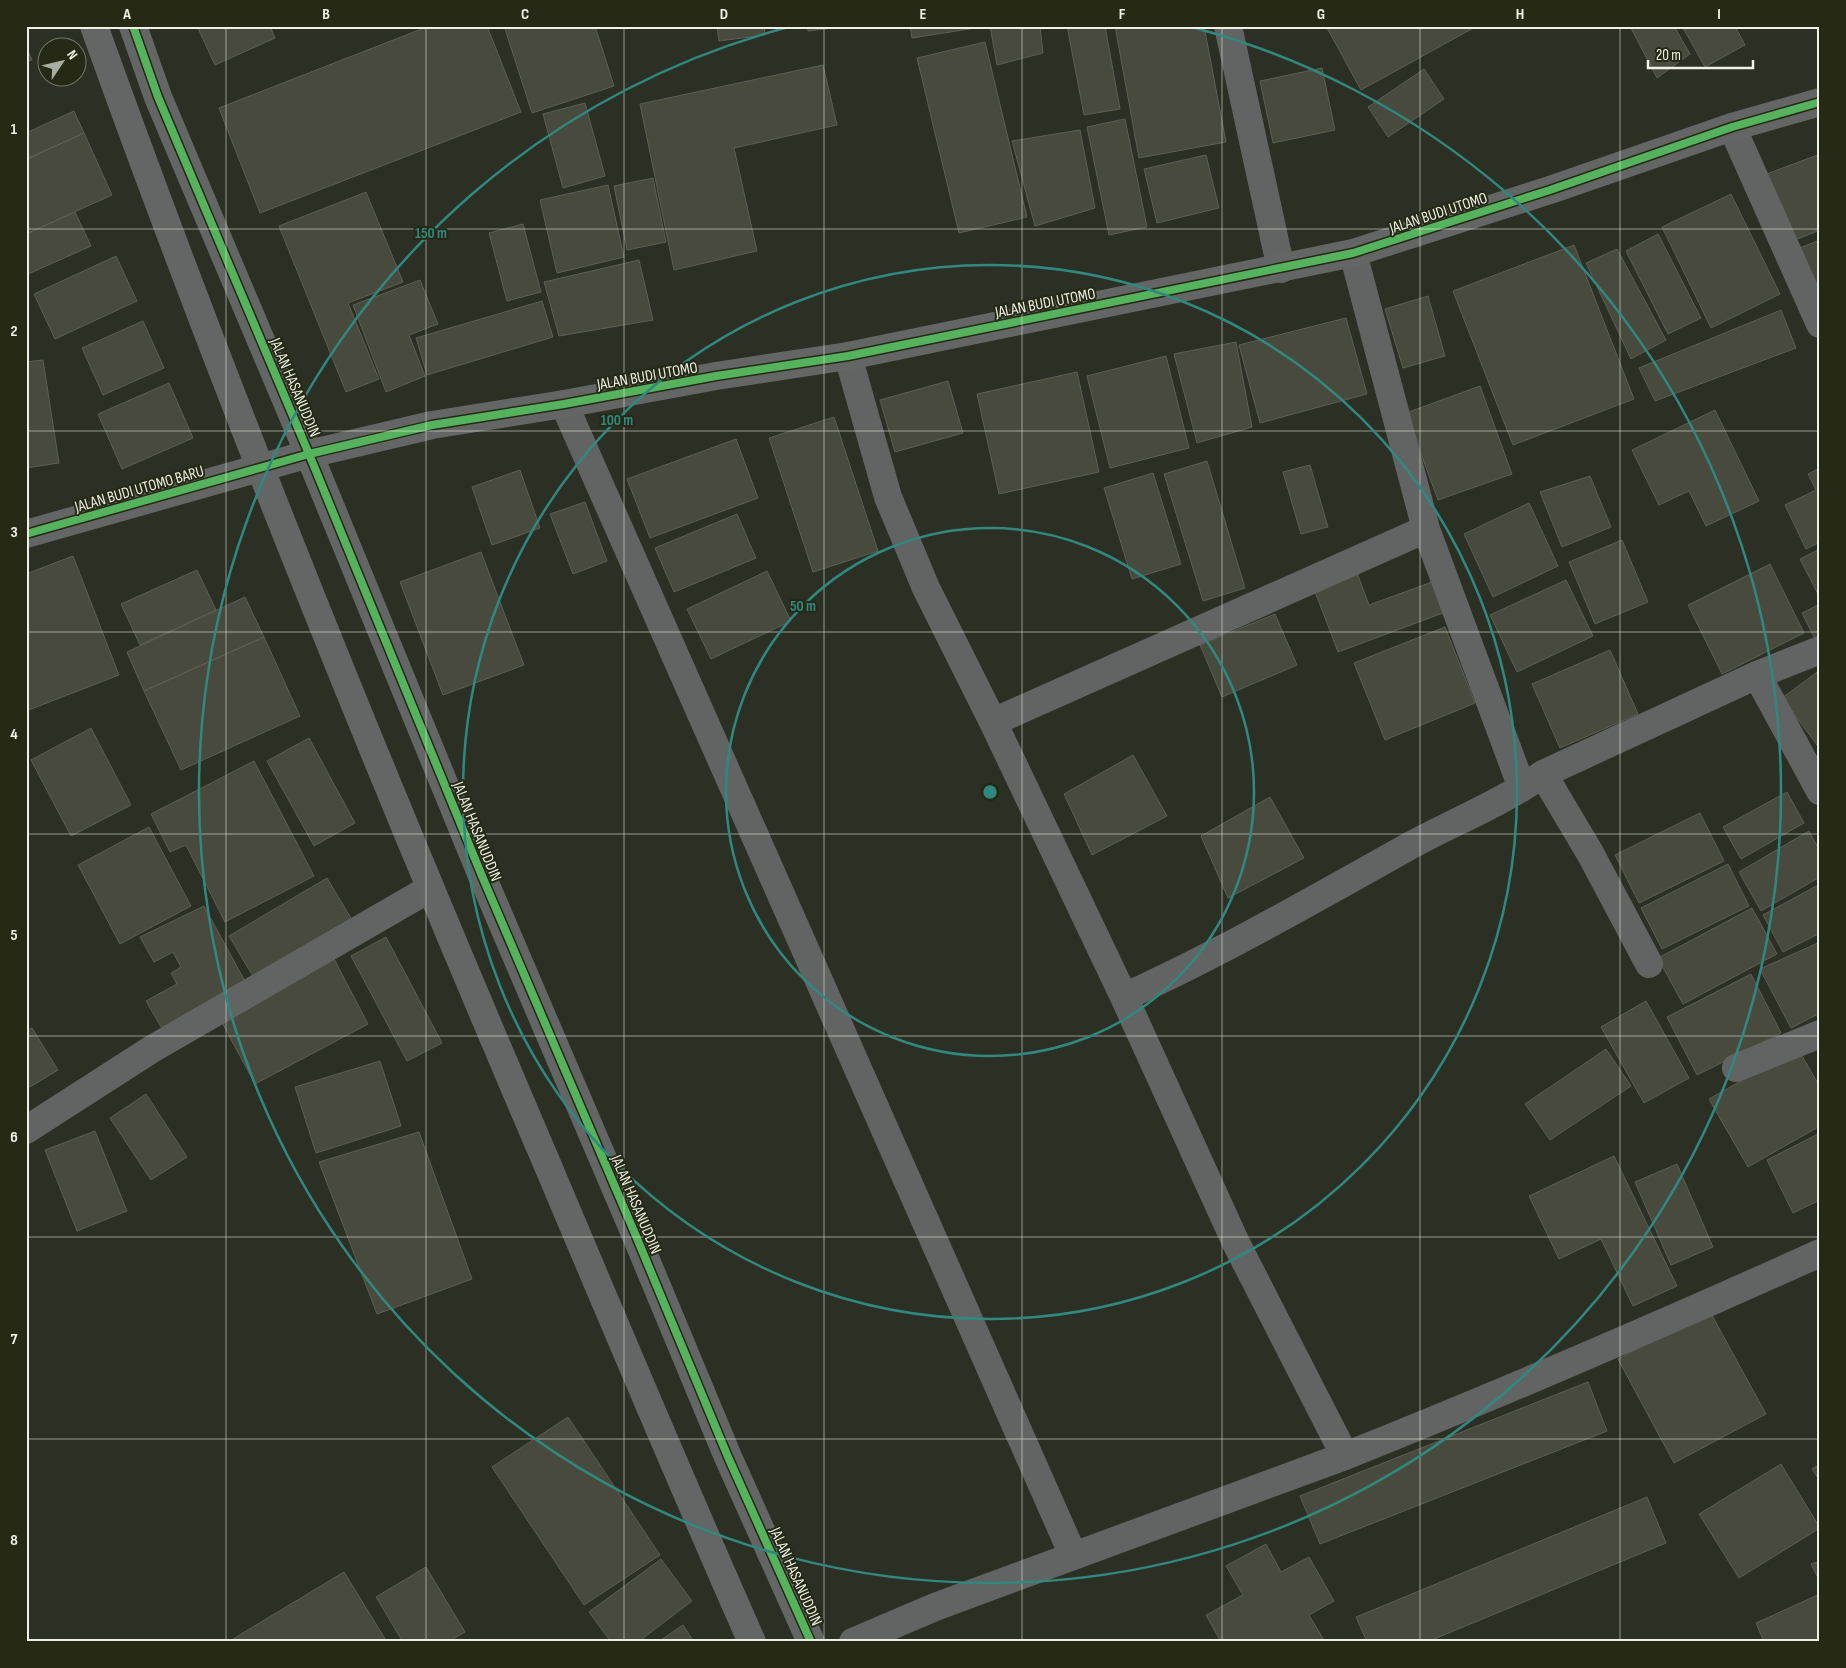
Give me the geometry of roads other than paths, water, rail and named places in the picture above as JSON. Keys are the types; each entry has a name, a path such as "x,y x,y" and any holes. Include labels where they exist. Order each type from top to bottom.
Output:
{"street":[{"path":"94,26 260,468 429,889 679,1477 752,1642"},
{"name":"JALAN HASANUDDIN","path":"133,26 158,97 309,454 482,876 728,1457 811,1642"},
{"path":"1228,26 1281,269"},
{"name":"JALAN BUDI UTOMO","path":"260,468 309,454 432,425 564,404 716,376 848,356 1353,253 1504,205 1732,128 1820,102"},
{"path":"1732,128 1820,324"},
{"path":"1353,253 1426,530 1532,781 1590,853 1649,964"},
{"path":"848,356 888,497 926,588 993,722 1124,997 1236,1243 1345,1456"},
{"path":"564,404 1073,1555"},
{"name":"JALAN BUDI UTOMO BARU","path":"26,534 260,468"},
{"path":"993,722 1426,530"},
{"path":"1124,997 1181,971 1532,781 1757,675 1820,650"},
{"path":"1757,675 1820,791"},
{"path":"26,1130 152,1049 429,889"},
{"path":"1736,1068 1820,1034"},
{"path":"853,1642 1073,1555 1345,1456 1463,1409 1820,1252"}]}
